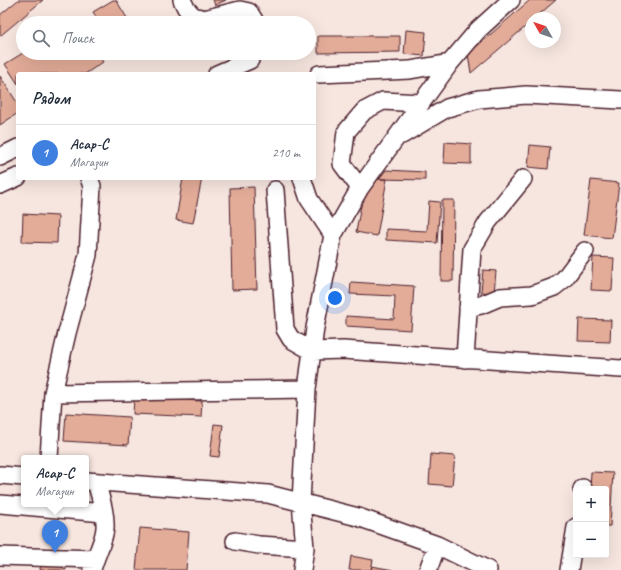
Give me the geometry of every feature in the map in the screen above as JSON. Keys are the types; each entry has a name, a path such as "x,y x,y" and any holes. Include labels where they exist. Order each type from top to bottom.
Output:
{"street":[{"path":"182,0 186,8 193,16"},
{"path":"302,570 305,548 301,502 308,389 312,350 325,271 333,235 360,188 450,63 478,30 511,0"},
{"path":"216,16 240,10 251,12"},
{"path":"222,72 250,62"},
{"path":"318,74 410,70 450,63"},
{"path":"395,140 447,108 479,99 526,95 621,100"},
{"path":"360,188 342,164 346,132 364,111 383,101 421,103"},
{"path":"0,157 16,149"},
{"path":"0,185 16,178"},
{"path":"465,359 472,248 488,222 523,179"},
{"path":"49,455 54,393 67,333 88,255 92,186 90,180"},
{"path":"303,180 309,199 333,235"},
{"path":"276,190 284,329 291,339 312,350 343,350 621,369"},
{"path":"468,308 481,305 500,297 532,295 554,287 564,279 586,251"},
{"path":"54,393 308,389"},
{"path":"0,475 21,477"},
{"path":"0,556 32,563 93,564 104,536 105,527 104,513 91,482 268,494 358,517 437,545 488,570"},
{"path":"0,504 21,506"},
{"path":"35,507 104,513"},
{"path":"235,541 259,545 305,548"},
{"path":"428,570 437,545"},
{"path":"569,570 573,545"}],"building":[{"path":"18,0 43,0 24,16 16,16 16,23 0,36 0,15"},
{"path":"113,0 116,0 126,16 96,16 93,12"},
{"path":"213,0 226,0 215,5"},
{"path":"530,0 556,0 542,12 525,12 525,27 471,73 468,54"},
{"path":"406,30 426,32 424,56 404,54"},
{"path":"318,36 400,36 400,52 318,53"},
{"path":"16,57 16,60 102,60 103,62 88,72 16,72 16,81 5,64"},
{"path":"0,76 16,101 16,114 0,125"},
{"path":"445,142 471,144 471,164 444,163"},
{"path":"530,145 550,147 548,169 528,167"},
{"path":"386,170 425,172 425,180 379,179"},
{"path":"375,179 387,179 377,236 356,232 363,194"},
{"path":"183,180 202,180 193,223 176,220"},
{"path":"591,180 619,183 612,238 584,235"},
{"path":"254,187 257,289 232,290 230,188"},
{"path":"442,200 454,200 453,281 441,281"},
{"path":"429,201 440,202 437,243 386,240 386,229 427,231"},
{"path":"23,214 58,216 57,243 22,242"},
{"path":"593,257 614,258 612,291 591,290"},
{"path":"483,270 496,271 494,293 481,292"},
{"path":"351,282 414,286 411,330 346,326 346,316 394,319 395,296 350,294"},
{"path":"579,319 611,320 610,342 578,341"},
{"path":"134,398 202,401 201,417 133,414"},
{"path":"66,413 130,417 128,445 64,441"},
{"path":"214,424 223,425 219,457 210,456"},
{"path":"431,454 455,456 452,486 429,484"},
{"path":"591,472 613,473 610,526 609,486 590,486"},
{"path":"140,528 189,532 186,570 136,570"},
{"path":"351,556 373,560 371,570 349,570"},
{"path":"41,563 66,566 66,570 40,570"},
{"path":"372,566 393,570 371,570"}],"place":[{"name":"Асар-С","path":"55,553"}]}
